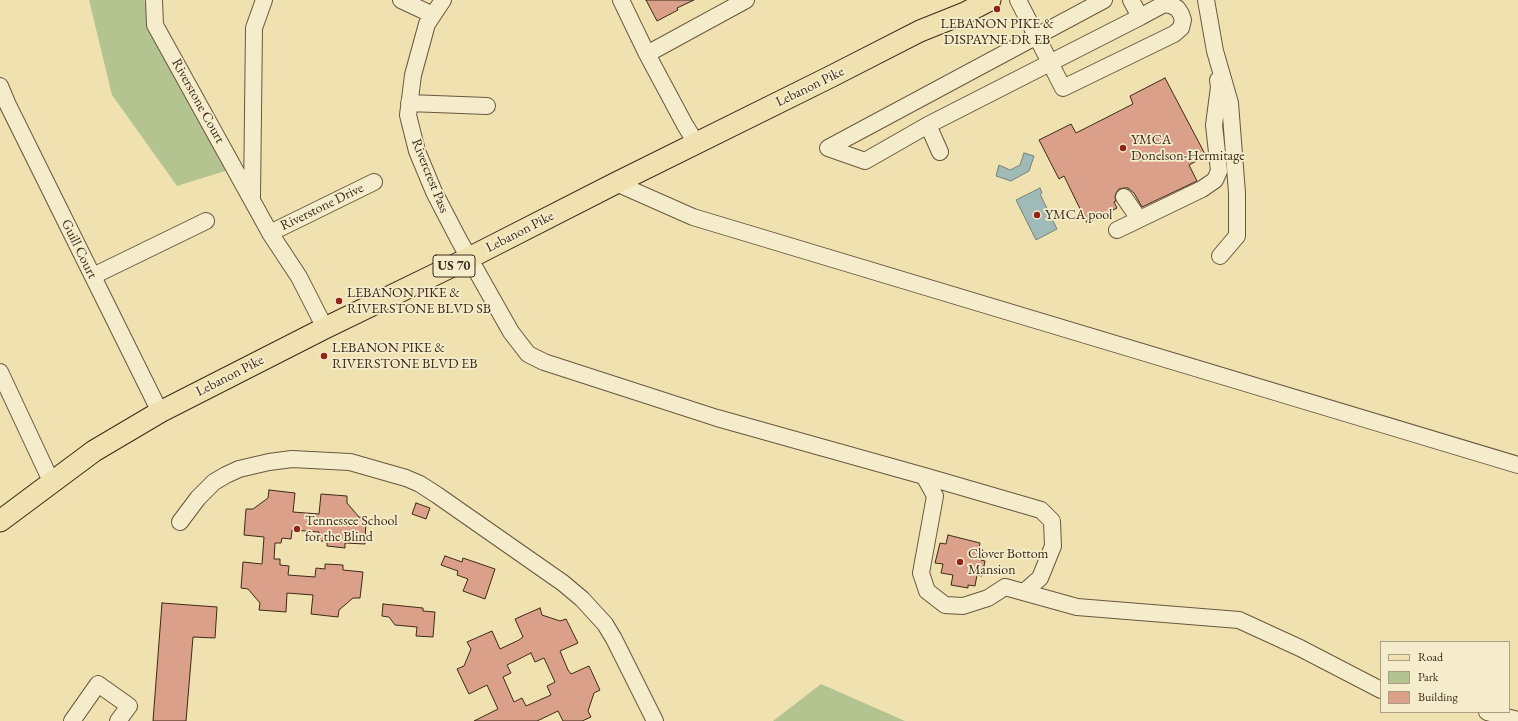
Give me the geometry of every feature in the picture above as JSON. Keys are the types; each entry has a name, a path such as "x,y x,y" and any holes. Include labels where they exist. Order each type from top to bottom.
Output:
{"main road":[{"name":"Lebanon Pike","path":"0,521 94,451 160,412 920,31 965,13 990,0"}],"street":[{"name":"Riverstone Court","path":"154,0 155,25 270,233 299,277 325,328"},
{"name":"Riverstone Court","path":"252,198 254,28 264,0"},
{"path":"401,0 433,15"},
{"name":"Rivercrest Pass","path":"442,0 427,24 413,75 408,115 417,152 434,192 511,332 528,354 544,362 717,418 1041,510 1052,521 1053,546 1040,578 1024,592"},
{"path":"621,0 647,54 696,143"},
{"path":"647,54 746,0"},
{"path":"1018,0 1037,36 1051,63 1063,88 1174,34 1181,28 1183,20 1177,8 1164,4 1051,63 928,125 865,161 828,148 1037,36 1104,0"},
{"path":"1131,0 1140,17"},
{"path":"1117,230 1182,195 1202,189 1215,180 1219,171 1214,125 1219,87 1215,51 1206,0"},
{"path":"1215,51 1230,103 1237,194 1236,236 1220,256"},
{"name":"Guill Court","path":"0,86 160,412"},
{"path":"409,103 487,106"},
{"path":"928,125 940,152"},
{"name":"Riverstone Drive","path":"270,233 374,182"},
{"path":"616,183 693,217 1518,465"},
{"path":"1124,197 1139,219"},
{"path":"93,276 206,221"},
{"path":"0,372 52,482"},
{"path":"180,522 198,498 214,482 239,469 269,462 292,459 350,462 406,478 437,495 582,599 604,624 614,639 656,721"},
{"path":"924,476 935,496 921,573 927,591 946,605 963,606 988,598 1005,587 1077,607 1240,620 1300,648 1380,689"},
{"path":"72,721 98,684 129,706 118,721"},
{"path":"1491,713 1514,719"}],"green space":[{"path":"89,0 144,0 235,168 177,186 112,95"},
{"path":"821,684 905,721 773,721"}],"water":[{"path":"1024,153 1034,156 1029,171 1011,181 996,176 999,165 1010,170 1020,165"},
{"name":"YMCA pool","path":"1040,188 1042,193 1040,194 1057,229 1036,240 1016,200"}],"building":[{"path":"646,0 694,0 677,8 678,10 657,21"},
{"name":"YMCA Donelson-Hermitage","path":"1165,78 1206,156 1189,165 1197,181 1142,207 1134,193 1128,188 1119,189 1115,197 1116,201 1114,202 1117,208 1087,223 1064,176 1059,179 1039,140 1071,124 1076,133 1133,104 1130,96"},
{"path":"269,490 295,493 293,512 319,514 321,494 347,496 347,503 359,517 366,518 365,544 345,543 345,548 327,546 327,541 318,541 319,532 292,530 291,539 282,538 281,543 275,543 274,559 280,559 280,565 289,566 288,575 315,577 316,568 325,569 325,564 343,565 343,570 363,572 360,598 353,598 339,610 338,617 311,614 313,595 287,593 286,612 259,610 260,603 248,589 241,588 243,562 262,564 264,537 244,535 246,509 253,509 268,498"},
{"path":"416,503 430,508 426,519 412,514"},
{"name":"Clover Bottom Mansion","path":"948,535 980,543 979,549 983,550 981,560 985,561 982,576 977,575 975,586 968,585 968,588 951,585 953,575 941,573 943,564 935,563 940,543 946,544"},
{"path":"445,556 462,562 463,558 495,569 485,599 463,591 468,579 457,575 458,571 441,565"},
{"path":"162,603 217,607 215,638 193,637 186,721 153,721"},
{"path":"383,604 423,608 423,611 435,612 433,637 416,636 417,627 395,625 389,617 382,616"},
{"path":"540,608 542,615 560,621 566,619 578,643 560,651 568,670 571,674 589,666 600,690 594,693 588,711 591,717 582,721 563,721 558,711 537,721 474,721 498,709 487,685 469,694 457,669 464,666 471,649 467,642 492,631 500,649 519,640 523,637 515,619","holes":["531,653 535,662 544,658 555,682 547,686 551,695 526,706 522,698 514,702 503,677 511,673 507,665"]}],"place":[{"name":"LEBANON PIKE & DISPAYNE DR EB","path":"997,9"},
{"name":"YMCA Donelson-Hermitage","path":"1123,148"},
{"name":"YMCA pool","path":"1037,215"},
{"name":"LEBANON PIKE & RIVERSTONE BLVD SB","path":"339,301"},
{"name":"LEBANON PIKE & RIVERSTONE BLVD EB","path":"324,356"},
{"name":"Tennessee School for the Blind","path":"297,529"},
{"name":"Clover Bottom Mansion","path":"960,562"}]}
